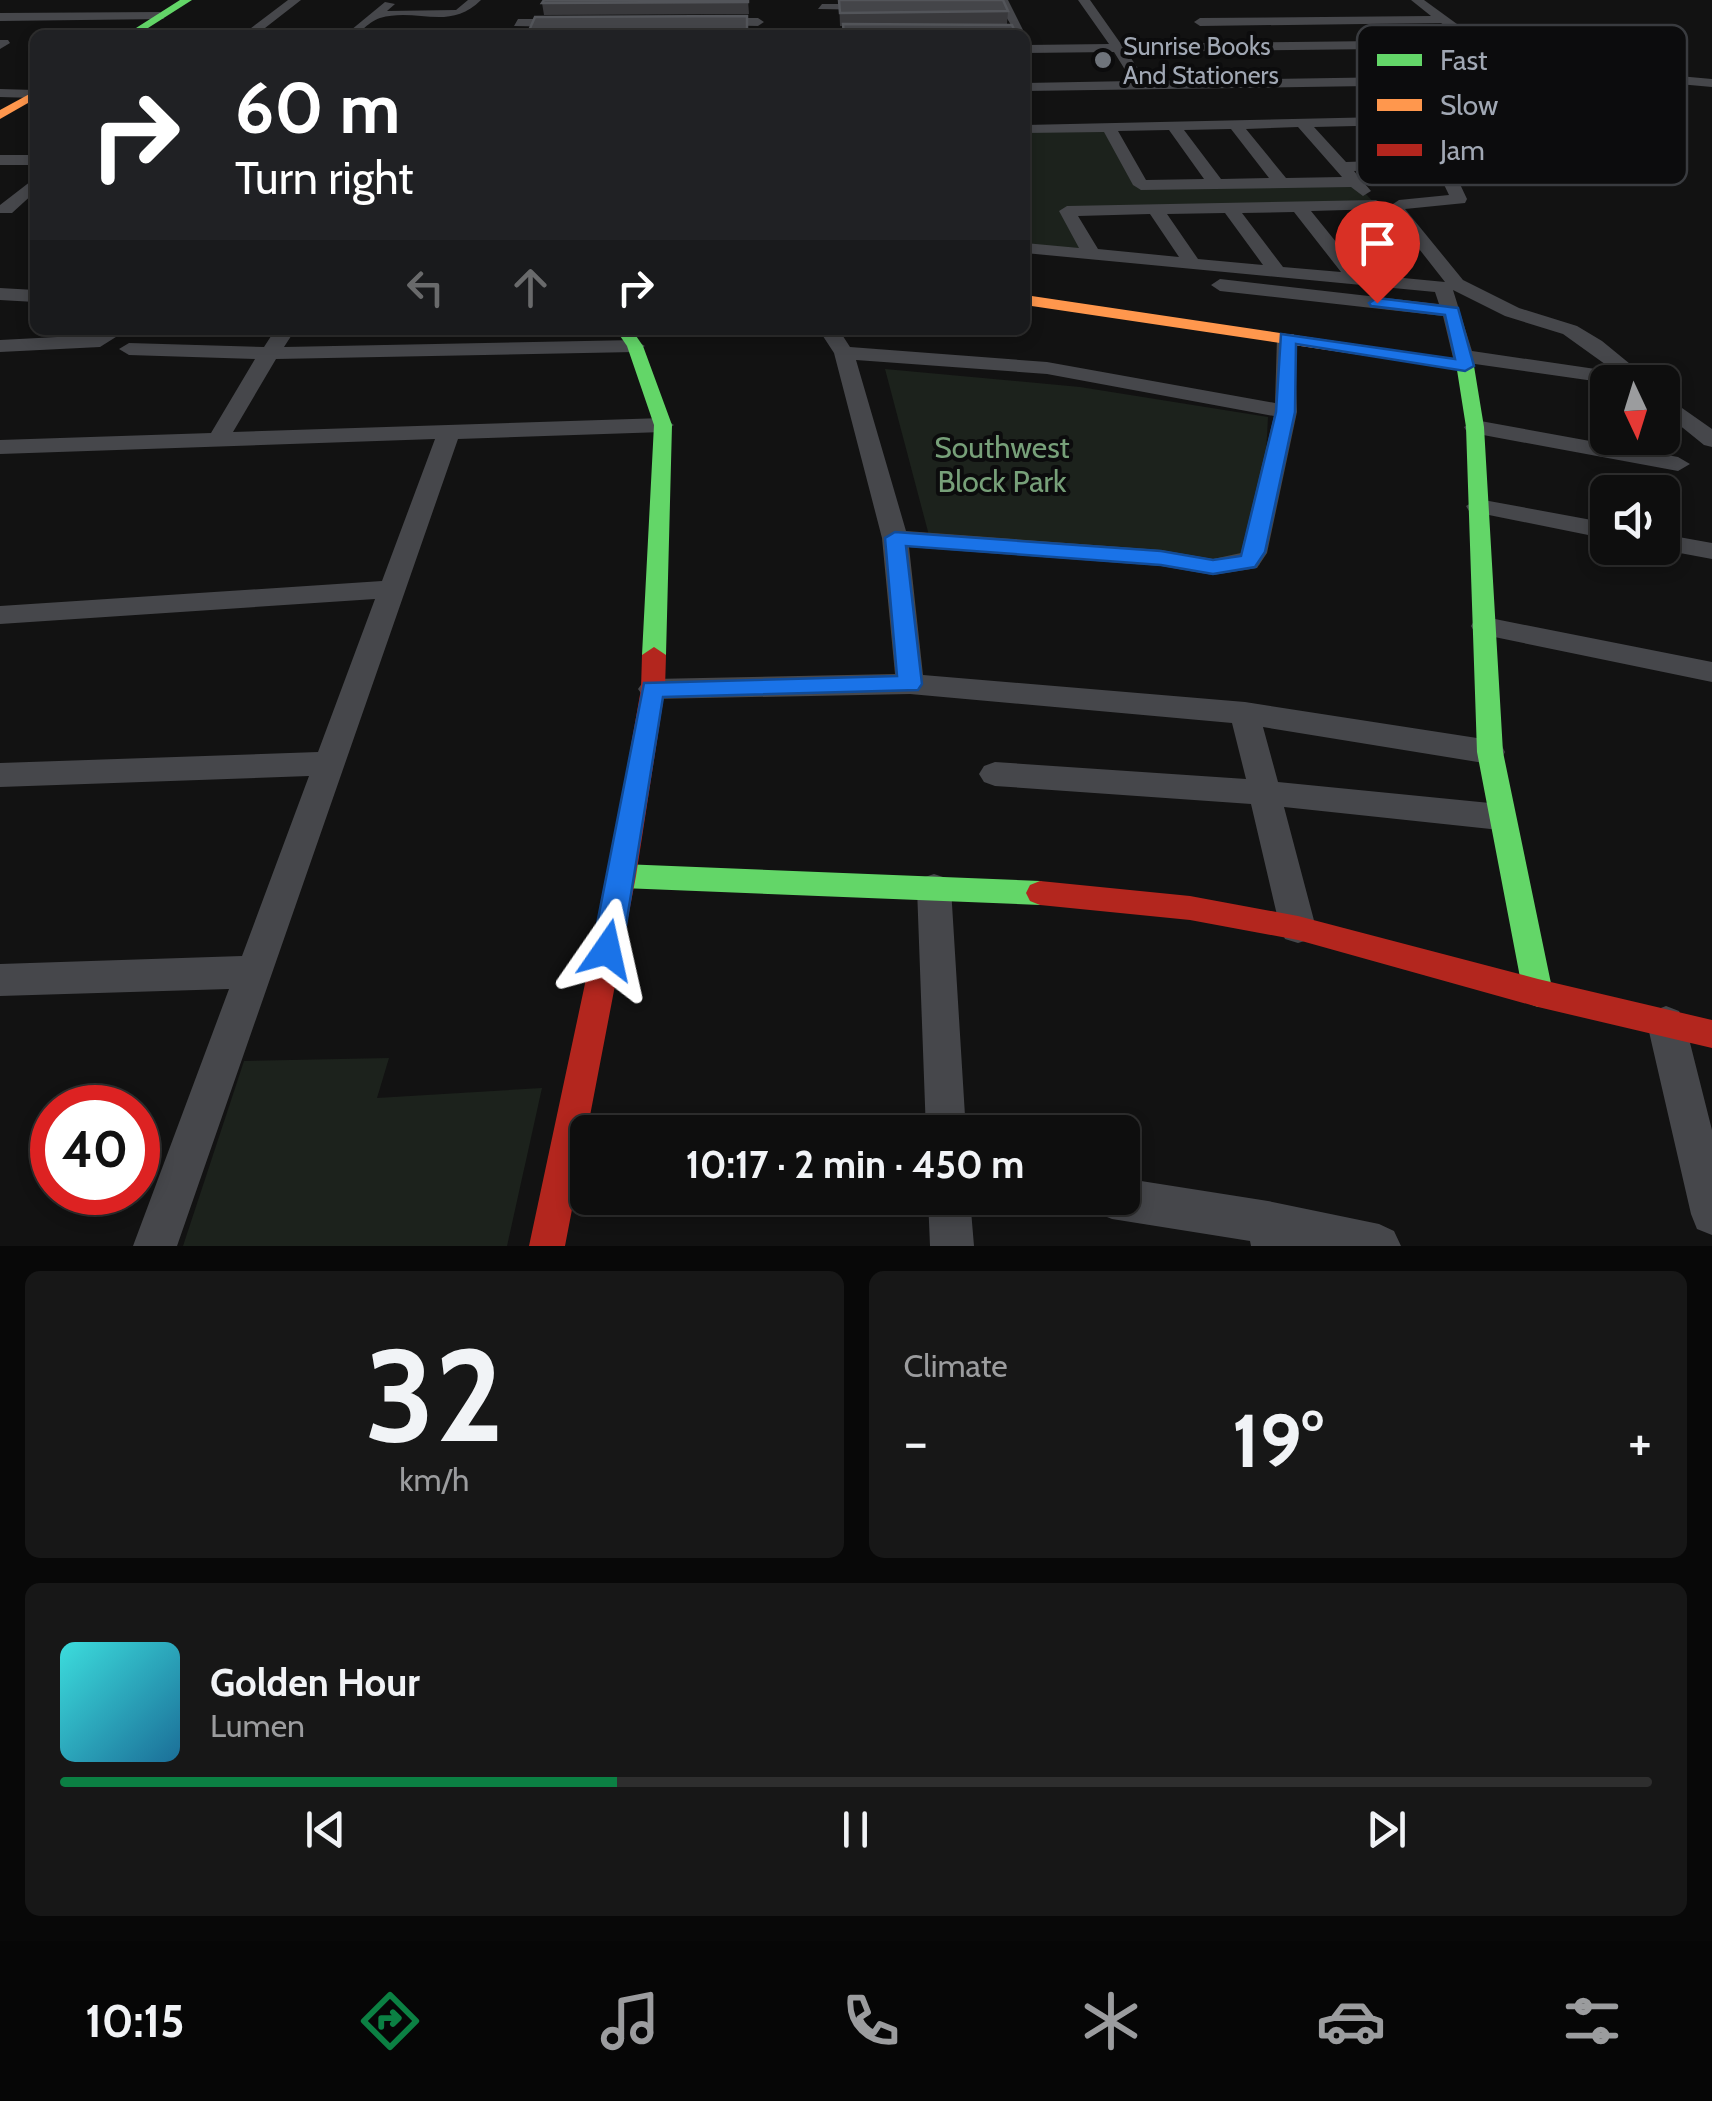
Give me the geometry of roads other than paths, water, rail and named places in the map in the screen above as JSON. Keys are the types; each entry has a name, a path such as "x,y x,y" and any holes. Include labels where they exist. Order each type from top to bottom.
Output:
{"street":[{"path":"138,30 186,0"},
{"path":"255,30 296,0"},
{"path":"357,30 394,0"},
{"path":"376,15 459,12 475,0"},
{"path":"1084,0 1139,78 1139,86"},
{"path":"1417,0 1454,25"},
{"path":"987,6 1004,3 1019,30"},
{"path":"824,20 895,6"},
{"path":"513,30 526,10 564,10"},
{"path":"1291,10 1303,21"},
{"path":"1337,10 1349,20"},
{"path":"1384,10 1396,19"},
{"path":"700,15 756,28"},
{"path":"0,16 160,16"},
{"path":"1219,47 1196,16 1303,21 1446,19"},
{"path":"824,20 880,20"},
{"path":"824,20 886,30"},
{"path":"518,23 573,23"},
{"path":"999,25 1009,30"},
{"path":"1030,38 1120,49 1357,45"},
{"path":"1687,81 1712,83"},
{"path":"1030,87 1357,82"},
{"path":"1,108 30,98"},
{"path":"1030,130 1357,123"},
{"path":"1304,125 1355,182"},
{"path":"1236,126 1281,183"},
{"path":"1174,127 1216,184"},
{"path":"1109,128 1141,185 1355,182"},
{"path":"0,160 30,160"},
{"path":"1340,166 1357,166"},
{"path":"1358,185 1442,287 1465,361 1475,427 1490,752 1538,993"},
{"path":"1453,185 1460,199 1399,204 1395,208 1449,276 1476,297 1570,330 1618,365"},
{"path":"6,209 30,187"},
{"path":"1092,254 1067,210 1376,205"},
{"path":"1298,206 1357,280"},
{"path":"1230,208 1278,272"},
{"path":"1155,209 1193,264"},
{"path":"1030,245 1442,287"},
{"path":"1149,277 1452,312"},
{"path":"0,294 30,296"},
{"path":"1030,301 1287,338 1590,375"},
{"path":"218,441 236,402 282,335"},
{"path":"462,335 477,349"},
{"path":"832,335 844,353 895,538 910,684"},
{"path":"0,346 123,339 269,353 477,349 629,338 663,426 652,689 622,876 547,1246"},
{"path":"895,538 1161,558 1213,567 1248,562 1254,552 1286,412 1287,338"},
{"path":"844,353 1047,368 1286,412"},
{"path":"1680,414 1712,440"},
{"path":"0,447 448,436 663,426"},
{"path":"1475,427 1678,464"},
{"path":"155,1246 448,436"},
{"path":"1478,506 1590,528"},
{"path":"1680,546 1712,552"},
{"path":"0,614 394,588"},
{"path":"1485,626 1712,672"},
{"path":"652,689 910,684 1245,713 1490,752"},
{"path":"1245,713 1298,928"},
{"path":"0,775 331,762"},
{"path":"995,774 1266,793 1500,817"},
{"path":"622,876 934,888 1154,904 1298,928 1538,993 1712,1034"},
{"path":"934,888 945,1115"},
{"path":"0,980 255,972"},
{"path":"1666,1023 1712,1214"},
{"path":"1140,1204 1270,1234 1379,1246"},
{"path":"950,1215 952,1246"}],"place":[{"name":"Sunrise Books And Stationers","path":"1103,60"}],"park label":[{"name":"Southwest Block Park","path":"1002,464"}]}
